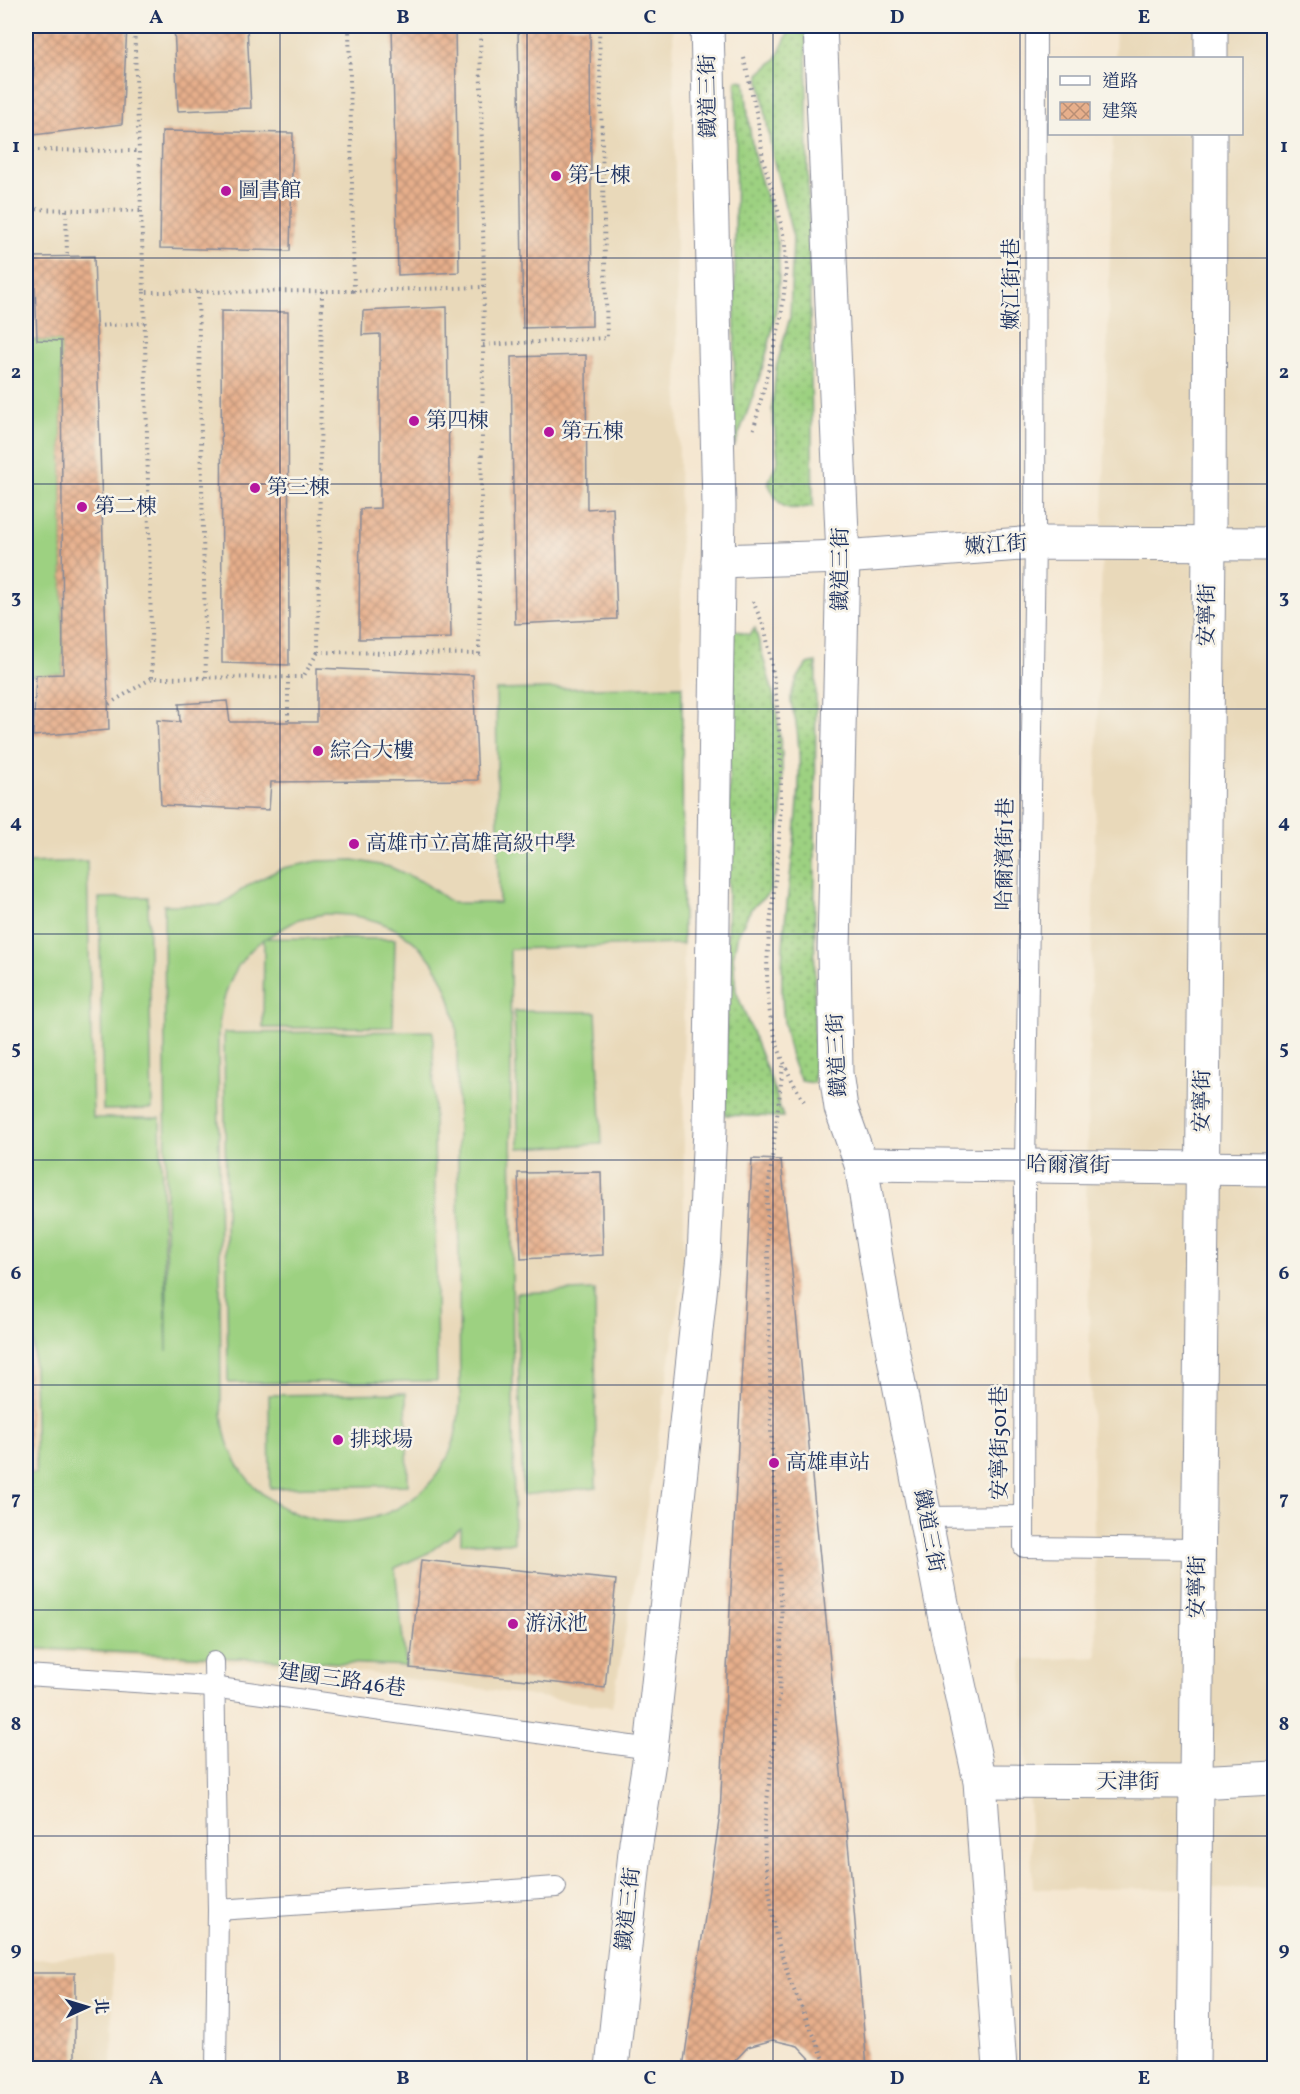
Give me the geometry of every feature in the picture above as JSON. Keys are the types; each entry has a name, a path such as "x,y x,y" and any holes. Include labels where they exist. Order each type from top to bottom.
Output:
{"street":[{"name":"鐵道三街","path":"612,2068 636,1844 651,1749 704,1256 710,1129 718,561 707,26"},
{"name":"鐵道三街","path":"820,26 843,557 834,949 836,1074 840,1108 861,1164 883,1302 980,1781 1000,2068"},
{"path":"1211,26 1211,57"},
{"name":"安寧街","path":"1193,2068 1209,544 1210,135"},
{"name":"嫩江街","path":"718,561 843,557 1035,543 1275,544"},
{"name":"哈爾濱街","path":"861,1164 1275,1169"},
{"name":"天津街","path":"980,1781 1196,1782 1275,1778"}],"lane":[{"name":"嫩江街1巷","path":"1035,543 1036,26"},
{"name":"哈爾濱街1巷","path":"1025,1165 1035,543"},
{"name":"安寧街501巷","path":"1025,1165 1024,1547 1198,1549"},
{"path":"926,1517 1024,1516"},
{"path":"214,1662 212,1687 218,1910 216,2068"},
{"name":"建國三路46巷","path":"26,1676 212,1687 651,1749"},
{"path":"218,1910 556,1887"}],"path":[{"path":"134,26 145,323 152,678"},
{"path":"349,26 354,291"},
{"path":"318,652 479,654 484,287 480,26"},
{"path":"483,345 607,338 598,26"},
{"path":"741,47 758,121 763,159 785,243 786,274 782,319 751,442"},
{"path":"26,150 139,151"},
{"path":"26,209 141,212"},
{"path":"66,210 67,257"},
{"path":"144,292 354,291 484,287"},
{"path":"109,704 152,678 303,677 318,652 322,291"},
{"path":"198,292 206,678"},
{"path":"96,326 145,323"},
{"path":"750,595 766,633 778,722 781,793 768,939 766,1000 783,1066 805,1103 840,1108"},
{"path":"288,677 288,722"},
{"path":"783,1066 767,1200 771,1420 782,1617 779,1698 764,1828 765,1861 776,1936 790,1981 828,2068"}],"shaded area":[{"name":"高雄市立高雄高級中學","path":"26,26 673,26 683,743 684,1269 640,1554 612,1707 324,1667 26,1651"},
{"path":"1116,26 1274,26 1274,1888 1033,1889 1022,1660 1097,1657 1086,1179 1113,135 1243,135 1243,57 1115,57"},
{"path":"113,1955 112,2068 26,2068 26,1959"}],"green space":[{"path":"800,26 806,34 813,506 796,509 780,503 768,483 778,460 772,408 776,368 790,317 793,237 772,154 759,74 776,59 791,27"},
{"path":"736,80 745,81 753,150 774,224 779,261 775,315 769,343 762,370 734,447"},
{"path":"26,340 61,341 63,674 26,676"},
{"path":"755,628 775,700 782,755 782,812 769,893 751,909 738,934 733,957 736,991 783,1117 725,1115 731,629 749,635"},
{"path":"816,662 814,1083 801,1081 789,1050 783,1014 782,976 799,776 798,738 791,697 799,675 807,664"},
{"path":"682,686 683,944 510,949 514,1543 461,1543 461,1528 428,1553 395,1568 406,1666 26,1648 26,1474 36,1473 31,1215 26,1215 26,863 87,861 93,1118 160,1118 167,1351 164,905 221,905 250,884 283,868 318,861 354,860 390,867 423,882 452,903 499,903 496,690","holes":["324,914 376,921 398,931 416,944 432,961 452,1005 457,1033 460,1403 457,1428 450,1452 431,1482 405,1504 374,1517 341,1522 309,1518 278,1505 252,1483 229,1447 221,1404 218,1034 222,1007 230,981 244,958 264,939 263,1028 393,1027 395,939 266,938 299,919"]},
{"path":"148,897 152,1109 103,1110 99,898"},
{"path":"514,1011 596,1012 602,1144 519,1148"},
{"path":"433,1031 437,1381 228,1383 224,1033"},
{"path":"595,1290 596,1487 523,1495 516,1293"},
{"name":"排球場","path":"406,1393 408,1485 270,1488 269,1395"}],"building":[{"path":"26,26 127,26 122,124 26,136 26,89 31,90 34,68 26,46"},
{"path":"174,26 247,26 251,108 178,111"},
{"path":"392,26 455,26 459,272 398,275"},
{"name":"第七棟","path":"518,26 590,26 592,326 523,328"},
{"name":"圖書館","path":"162,131 293,133 290,251 160,248"},
{"name":"第二棟","path":"94,256 109,730 33,736 36,675 63,674 61,341 37,340 34,257"},
{"name":"第四棟","path":"447,307 451,638 359,639 360,509 380,508 380,334 362,335 363,311"},
{"name":"第三棟","path":"221,311 288,312 289,665 222,663"},
{"name":"第五棟","path":"586,355 587,509 613,507 617,619 515,624 511,357"},
{"name":"綜合大樓","path":"317,668 473,675 478,780 271,782 269,810 161,805 157,720 180,722 179,704 227,701 230,722 317,722"},
{"name":"高雄車站","path":"752,1159 781,1160 851,1874 867,2068 819,2068 798,2046 773,2040 748,2047 728,2068 683,2068 720,1814"},
{"path":"601,1172 603,1255 521,1259 518,1173"},
{"path":"28,1321 30,1475 26,1475 26,1322"},
{"name":"游泳池","path":"421,1560 616,1580 605,1688 410,1668"},
{"path":"26,1973 75,1973 75,2068 26,2068"}],"place":[{"name":"第七棟","path":"556,176"},
{"name":"圖書館","path":"226,191"},
{"name":"第四棟","path":"414,421"},
{"name":"第五棟","path":"549,432"},
{"name":"第三棟","path":"255,488"},
{"name":"第二棟","path":"82,507"},
{"name":"綜合大樓","path":"318,751"},
{"name":"高雄市立高雄高級中學","path":"354,844"},
{"name":"排球場","path":"338,1440"},
{"name":"高雄車站","path":"774,1463"},
{"name":"游泳池","path":"513,1624"}]}
